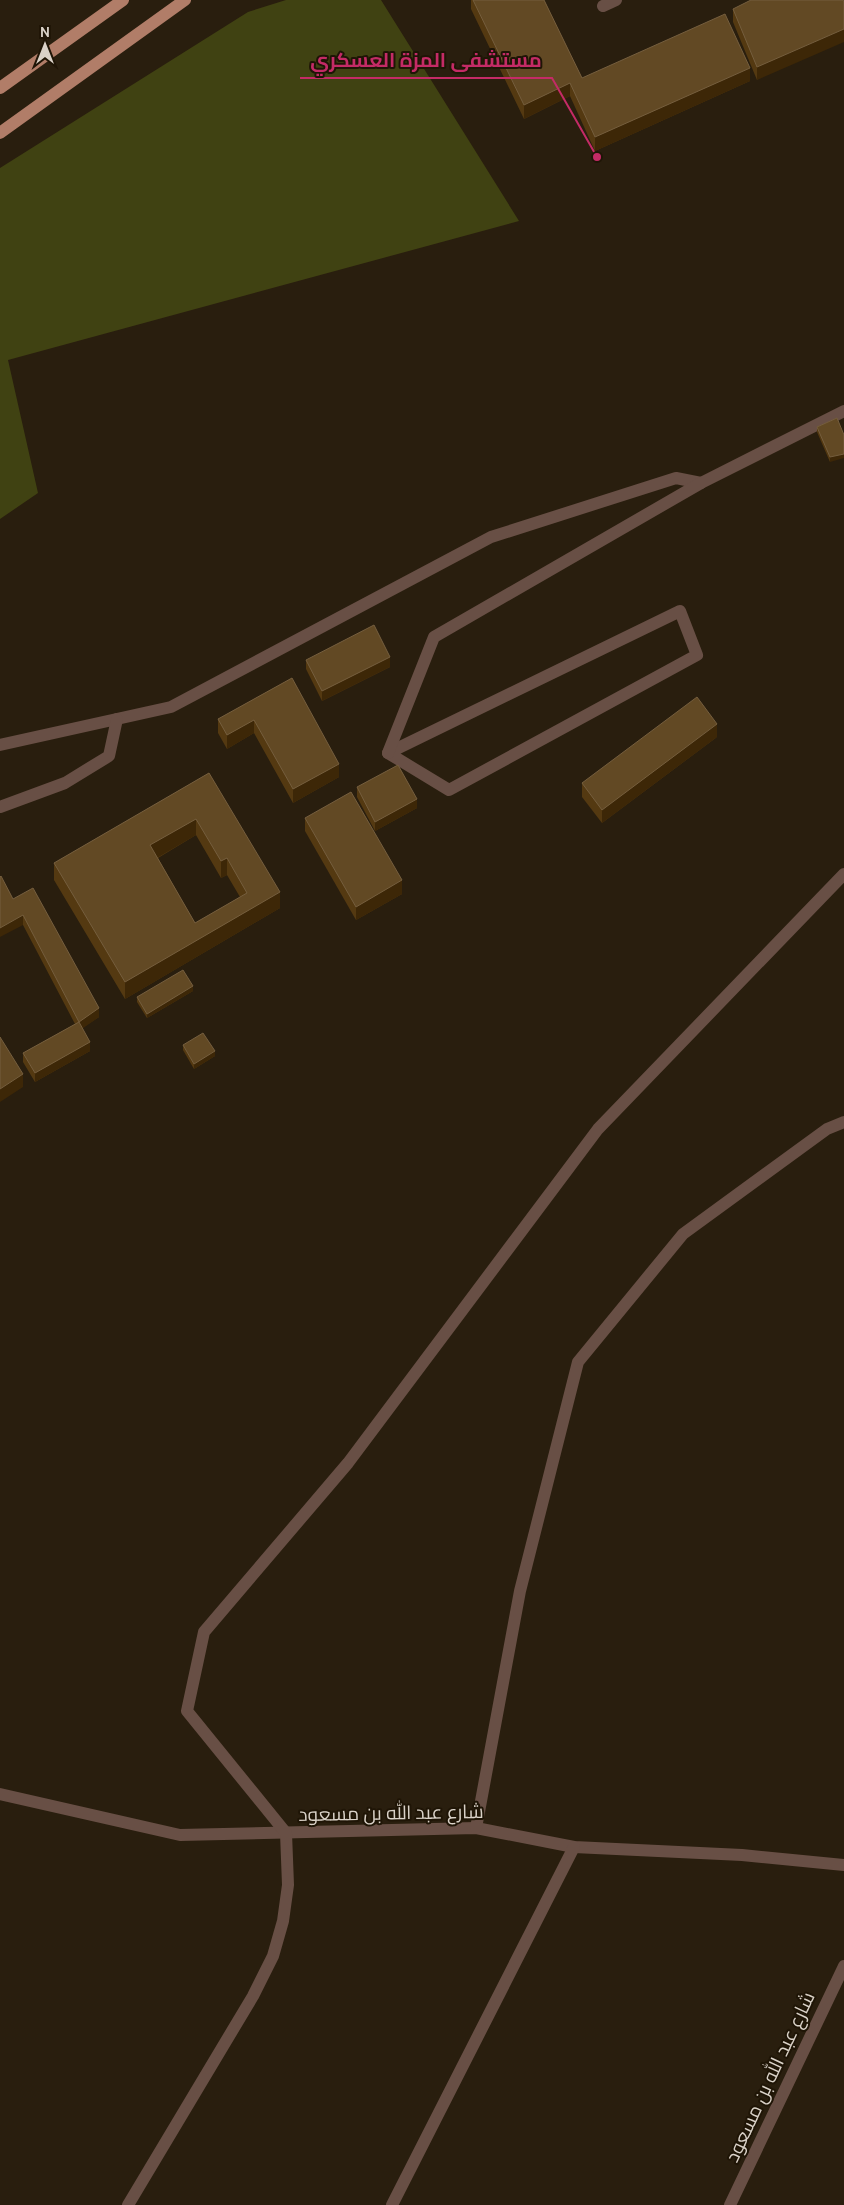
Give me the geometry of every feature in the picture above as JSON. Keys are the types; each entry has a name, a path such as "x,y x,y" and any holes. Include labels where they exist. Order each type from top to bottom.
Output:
{"main road":[{"path":"0,88 122,0"},
{"path":"0,133 185,0"}],"street":[{"path":"603,6 616,0"},
{"path":"388,753 434,637 701,483 844,411"},
{"path":"0,745 171,707 490,537 676,478 701,483"},
{"path":"680,611 697,655 449,790 388,753 680,611"},
{"path":"0,807 65,783 109,756 117,719"},
{"path":"128,2205 254,1996 273,1956 284,1920 288,1885 286,1833 187,1711 204,1632 348,1463 598,1129 844,874"},
{"path":"476,1828 520,1591 578,1362 683,1234 828,1129 844,1122"},
{"name":"شارع عبد الله بن مسعود","path":"0,1794 180,1835 476,1828 574,1847 742,1855 844,1865"},
{"path":"392,2205 574,1847"},
{"name":"شارع عبد الله بن مسعود","path":"730,2205 844,1966"}],"shaded area":[{"path":"286,0 381,0 519,221 8,360 38,493 0,519 0,168 248,12"}],"building":[{"path":"473,0 544,0 582,78 725,14 750,68 595,137 570,83 524,105"},
{"path":"751,0 843,0 844,29 757,67 733,9"},
{"path":"837,418 844,435 844,454 830,457 817,427"},
{"path":"374,625 390,657 322,691 306,660"},
{"path":"292,678 339,764 293,789 254,720 227,735 218,719"},
{"path":"697,697 717,724 602,810 582,783"},
{"path":"398,765 417,799 375,822 357,787"},
{"path":"209,773 280,892 125,982 54,863","holes":["196,819 221,861 227,858 247,893 195,923 150,845"]},
{"path":"351,792 402,880 356,907 305,818"},
{"path":"1,876 13,899 33,888 99,1008 79,1022 23,915 0,928"},
{"path":"183,970 193,986 147,1014 137,997"},
{"path":"79,1022 90,1042 35,1073 23,1053"},
{"path":"203,1033 215,1051 194,1064 183,1045"},
{"path":"0,1037 23,1074 0,1089"}],"place":[{"name":"مستشفى المزة العسكري","path":"597,157"}]}
